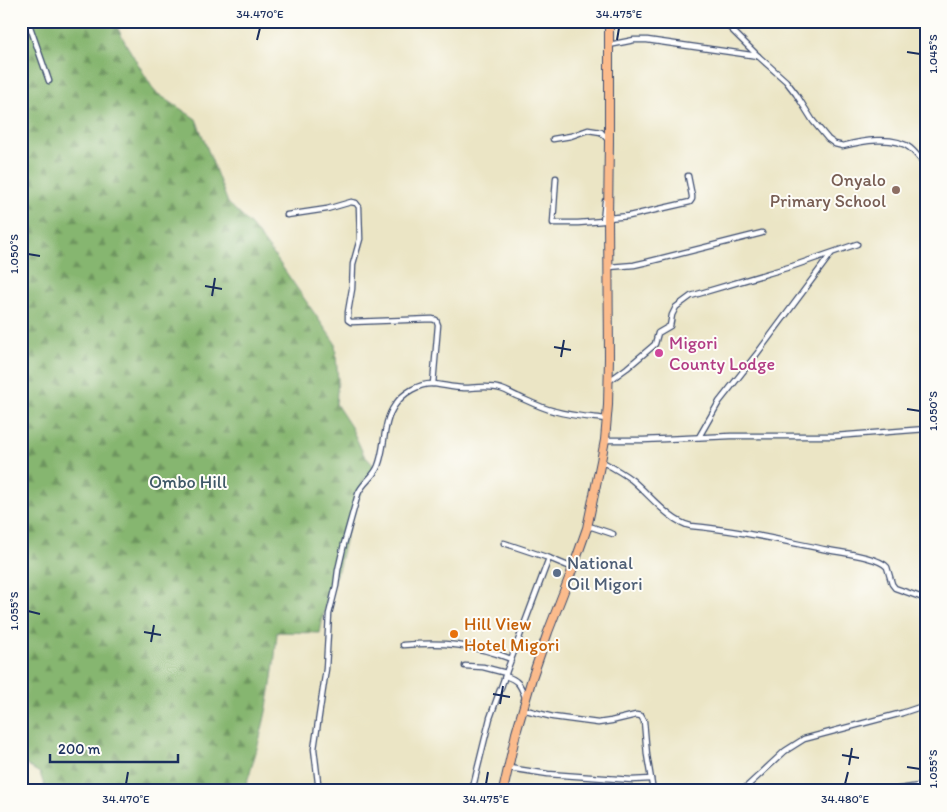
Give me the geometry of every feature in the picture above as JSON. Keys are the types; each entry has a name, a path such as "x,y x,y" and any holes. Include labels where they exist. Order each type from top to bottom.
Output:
{"highway":[{"path":"503,791 525,699 587,528 605,440 609,381 609,21"}],"street":[{"path":"28,21 49,80"},
{"path":"724,21 790,86 817,125 832,142 838,146 874,140 898,143 909,147 926,166"},
{"path":"609,45 634,40 647,40 758,56"},
{"path":"553,139 588,130 601,132 609,141 603,221 552,223 556,178"},
{"path":"608,218 629,216 690,202 692,196 688,176"},
{"path":"287,216 327,209 349,202 356,203 359,207 360,239 353,264 348,320 351,322 436,320 438,325 433,384"},
{"path":"609,267 634,264 699,250 762,233"},
{"path":"609,381 628,368 654,345 658,334 670,326 676,307 691,296 793,266 857,244"},
{"path":"700,437 719,402 832,252"},
{"path":"319,791 314,749 326,661 329,614 344,544 360,490 375,472 379,462 387,420 390,412 399,400 406,393 420,386 433,384 458,388 496,388 553,411 606,419"},
{"path":"605,440 835,436 926,429"},
{"path":"601,461 633,481 672,517 683,524 795,542 877,560 887,567 895,588 926,599"},
{"path":"587,528 592,527 613,534"},
{"path":"504,543 573,568"},
{"path":"472,791 488,724 549,558"},
{"path":"403,645 436,643 460,645 486,650 511,659"},
{"path":"465,666 483,667 505,674 516,680 522,688 525,699"},
{"path":"742,791 785,751 804,740 926,705"},
{"path":"522,710 553,717 600,723 636,714 640,715 644,721 653,791"},
{"path":"509,768 548,774 632,780 651,779"},
{"path":"886,791 926,785"}],"green space":[{"name":"Ombo Hill","path":"21,21 114,21 155,92 196,119 228,203 251,225 274,255 335,343 338,380 336,404 351,427 364,455 377,469 364,484 349,525 338,570 328,593 320,633 277,632 274,666 265,716 244,791 46,791 40,773 26,765 21,755 21,359 28,314 21,307"}],"place":[{"name":"Onyalo Primary School","path":"896,190"},
{"name":"Migori County Lodge","path":"659,353"},
{"name":"National Oil Migori","path":"557,573"},
{"name":"Hill View Hotel Migori","path":"454,634"}]}
